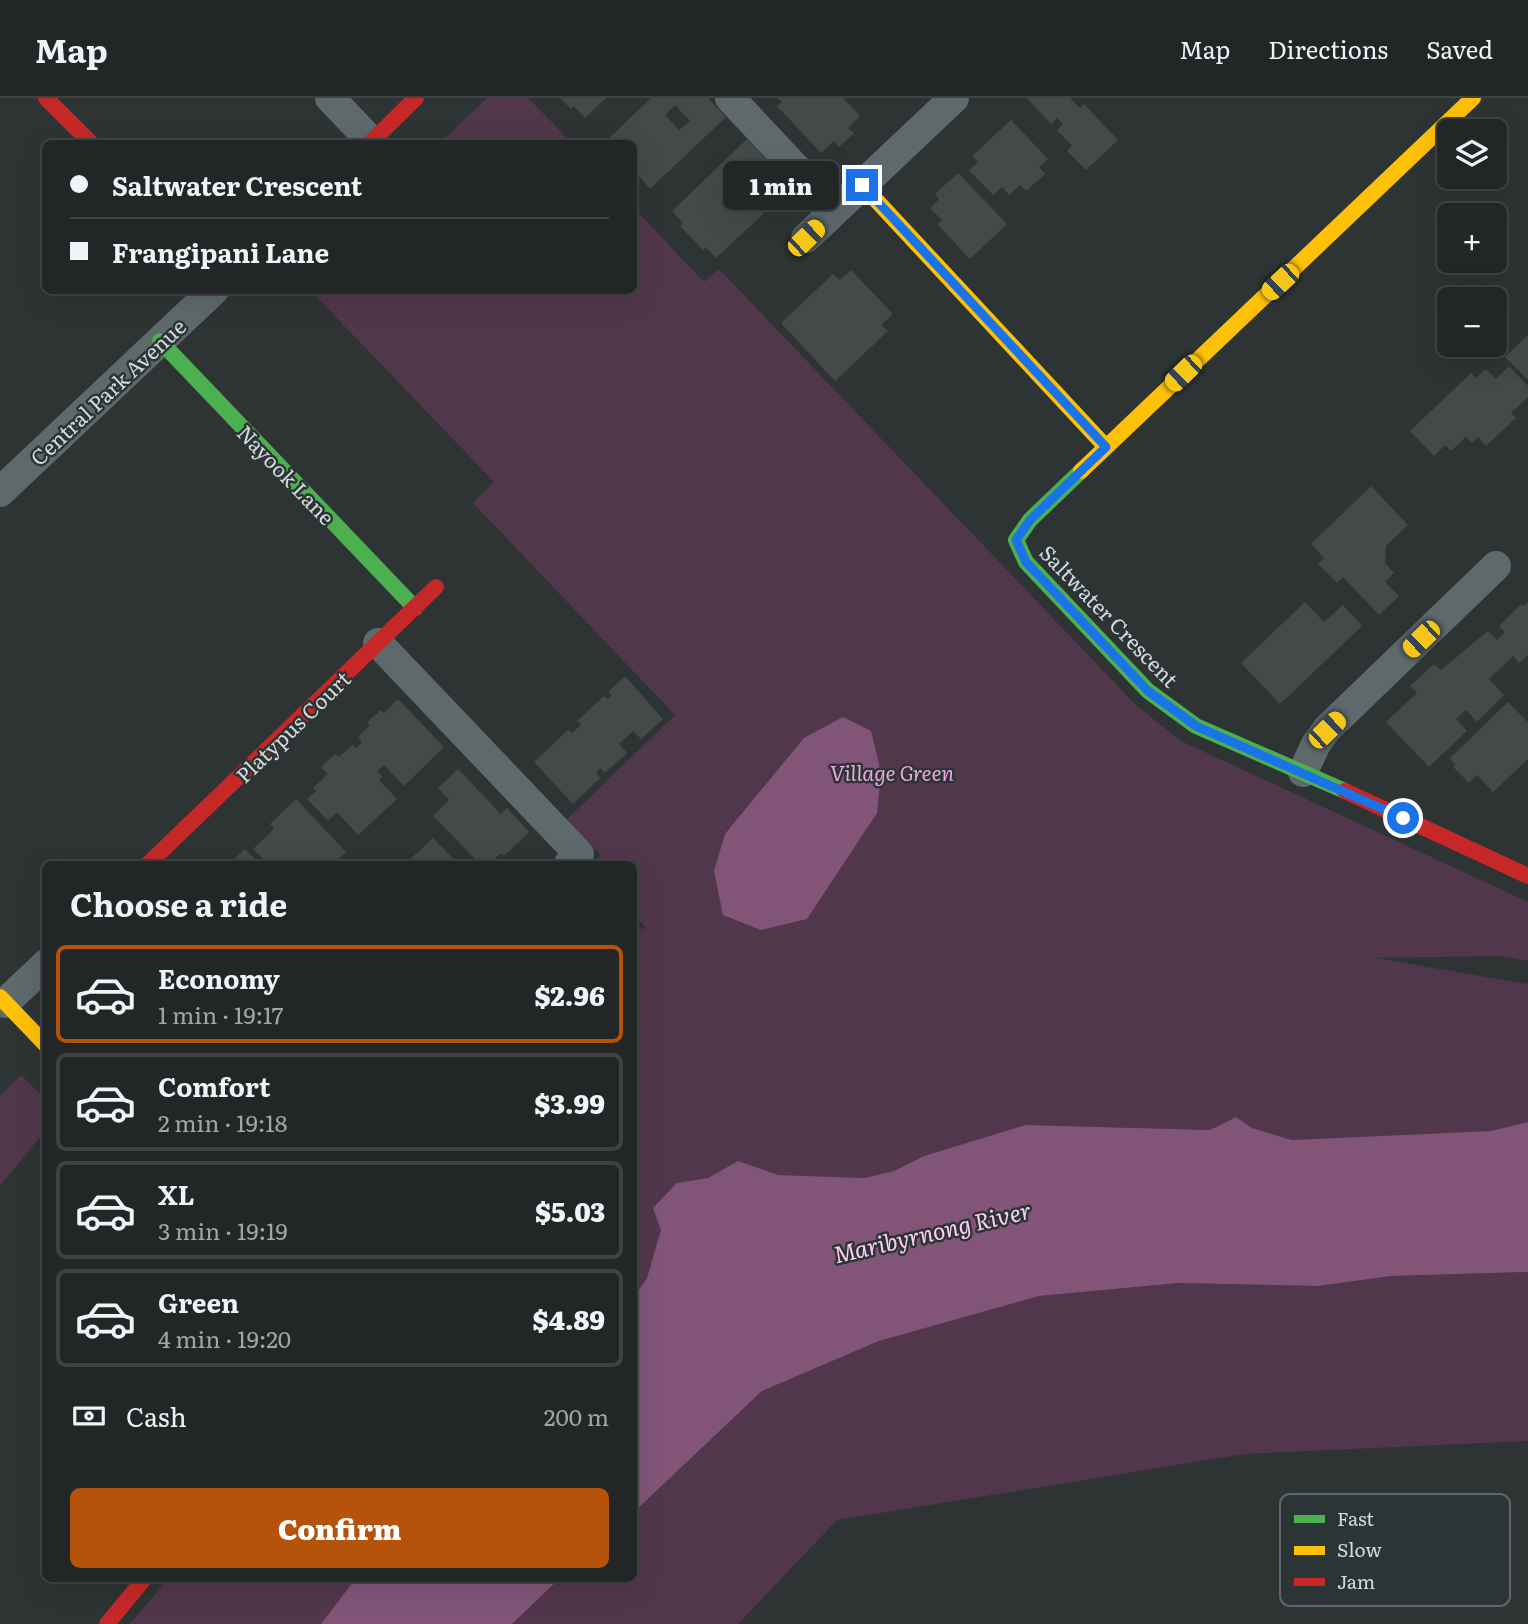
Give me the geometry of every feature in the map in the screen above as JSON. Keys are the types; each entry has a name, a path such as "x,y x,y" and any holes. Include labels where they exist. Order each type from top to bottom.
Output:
{"street":[{"path":"46,98 88,140"},
{"path":"330,98 368,140"},
{"path":"372,140 416,98"},
{"path":"730,98 835,210"},
{"path":"806,238 954,98"},
{"name":"Saltwater Crescent","path":"1473,98 1030,520 1016,540 1026,562 1148,691 1196,726 1303,772 1528,876"},
{"path":"862,185 1106,447"},
{"name":"Central Park Avenue","path":"0,492 210,294"},
{"name":"Nayook Lane","path":"160,341 415,608"},
{"path":"1303,772 1316,744 1327,730 1496,566"},
{"name":"Platypus Court","path":"151,861 436,587"},
{"path":"378,643 574,859"},
{"path":"42,967 3,1000 42,1041"},
{"path":"107,1624 142,1582"}],"green space":[{"path":"487,98 528,98 569,140 443,140"},
{"name":"Village Green","path":"637,211 704,282 719,269 1137,706 1181,741 1528,902 1528,961 1501,956 1375,958 1528,984 1528,1122 1491,1131 1292,1140 1252,1128 1236,1117 1210,1130 1025,1125 924,1156 894,1171 864,1178 778,1175 738,1162 708,1178 677,1183 647,1278 637,1293 637,930 646,928 637,918 637,861 595,861 601,855 566,820 675,715 473,503 494,482 314,294 637,294"},
{"path":"21,1075 42,1096 42,1135 0,1186 0,1096"},
{"path":"1528,1272 1528,1441 1244,1454 837,1520 738,1624 512,1624 556,1582 637,1582 637,1509 762,1391 879,1341 1039,1296 1179,1283 1318,1286 1391,1276"},
{"path":"165,1582 354,1582 321,1624 130,1624"}],"water":[{"path":"843,717 871,731 881,772 877,813 807,919 761,930 723,915 714,871 725,834 804,738"},
{"name":"Maribyrnong River","path":"1236,1117 1252,1128 1292,1140 1491,1131 1528,1122 1528,1272 1391,1276 1318,1286 1179,1283 1039,1296 879,1341 762,1391 637,1509 637,1293 647,1278 661,1230 653,1208 677,1183 708,1178 738,1161 778,1175 864,1178 894,1171 924,1156 1025,1125 1210,1130"},
{"path":"353,1582 556,1582 512,1624 321,1624"}],"building":[{"path":"560,98 606,98 585,118 574,106 571,109"},
{"path":"651,98 708,98 726,117 650,189 640,177 637,180 637,140 607,140","holes":["675,105 690,121 679,130 665,115"]},
{"path":"778,98 843,98 860,116 848,128 854,133 839,147 834,141 821,153 777,106 782,102"},
{"path":"1027,98 1070,98 1080,108 1084,104 1118,140 1086,170 1067,151 1072,146 1057,130 1063,124 1057,118 1051,124"},
{"path":"1011,120 1048,159 1039,167 1045,174 1026,191 1020,185 1009,195 1002,187 993,195 969,170 978,162 972,156"},
{"path":"747,139 792,187 716,258 706,247 703,250 680,226 683,223 672,211","holes":["741,175 756,191 745,200 731,185"]},
{"path":"958,173 1007,224 970,259 937,224 942,220 930,208 939,199 935,194"},
{"path":"851,270 893,314 881,325 888,331 835,381 781,323 833,274 840,280"},
{"path":"1528,335 1527,379 1505,357"},
{"path":"1509,366 1528,386 1528,397 1511,413 1516,418 1486,446 1478,437 1472,443 1466,437 1451,451 1445,445 1434,456 1410,431 1471,373 1476,378 1486,369 1496,379"},
{"path":"1371,486 1408,525 1386,546 1385,563 1394,573 1385,582 1399,596 1379,615 1343,577 1337,583 1318,564 1324,558 1311,544"},
{"path":"1305,602 1324,622 1343,605 1362,626 1280,704 1241,663"},
{"path":"1528,602 1528,655 1519,663 1513,656 1489,679 1504,695 1477,722 1466,710 1456,719 1467,731 1429,767 1386,722 1417,693 1410,686 1434,664 1441,670 1488,631 1497,640 1505,632 1499,626 1521,604 1524,606"},
{"path":"625,676 663,719 641,739 633,731 619,744 627,753 605,773 600,768 596,773 600,778 573,804 534,762 568,730 572,733 581,725 577,721 604,696 608,699 612,695 608,692"},
{"path":"398,699 444,747 404,786 384,765 377,771 383,777 379,780 397,799 358,835 337,812 328,821 307,799 316,791 313,788 328,774 321,767 335,754 339,757 352,745 356,748 362,742 358,737 370,725 367,722 381,710 384,713"},
{"path":"1508,702 1528,722 1528,759 1493,792 1477,775 1469,783 1453,767 1455,765 1450,758"},
{"path":"458,769 501,814 507,808 529,832 504,856 501,853 492,861 477,861 433,816 449,800 438,788"},
{"path":"296,799 346,852 337,861 266,861 253,849 274,829 270,824"},
{"path":"433,838 455,861 408,861"},
{"path":"245,849 257,861 232,861"}],"traffic: fast":[{"path":"160,341 415,608"},
{"path":"1081,471 1030,520 1016,540 1026,562 1148,691 1196,726 1345,791"}],"traffic: slow":[{"path":"1081,471 1473,98"},
{"path":"862,185 1106,447"},
{"path":"0,997 42,1041"}],"traffic: jam":[{"path":"46,98 88,140"},
{"path":"373,140 416,98"},
{"path":"151,861 436,587"},
{"path":"1345,791 1528,876"},
{"path":"107,1624 142,1582"}],"route":[{"path":"862,185 1106,447 1030,520 1016,540 1026,562 1148,691 1196,726 1403,818"}]}
